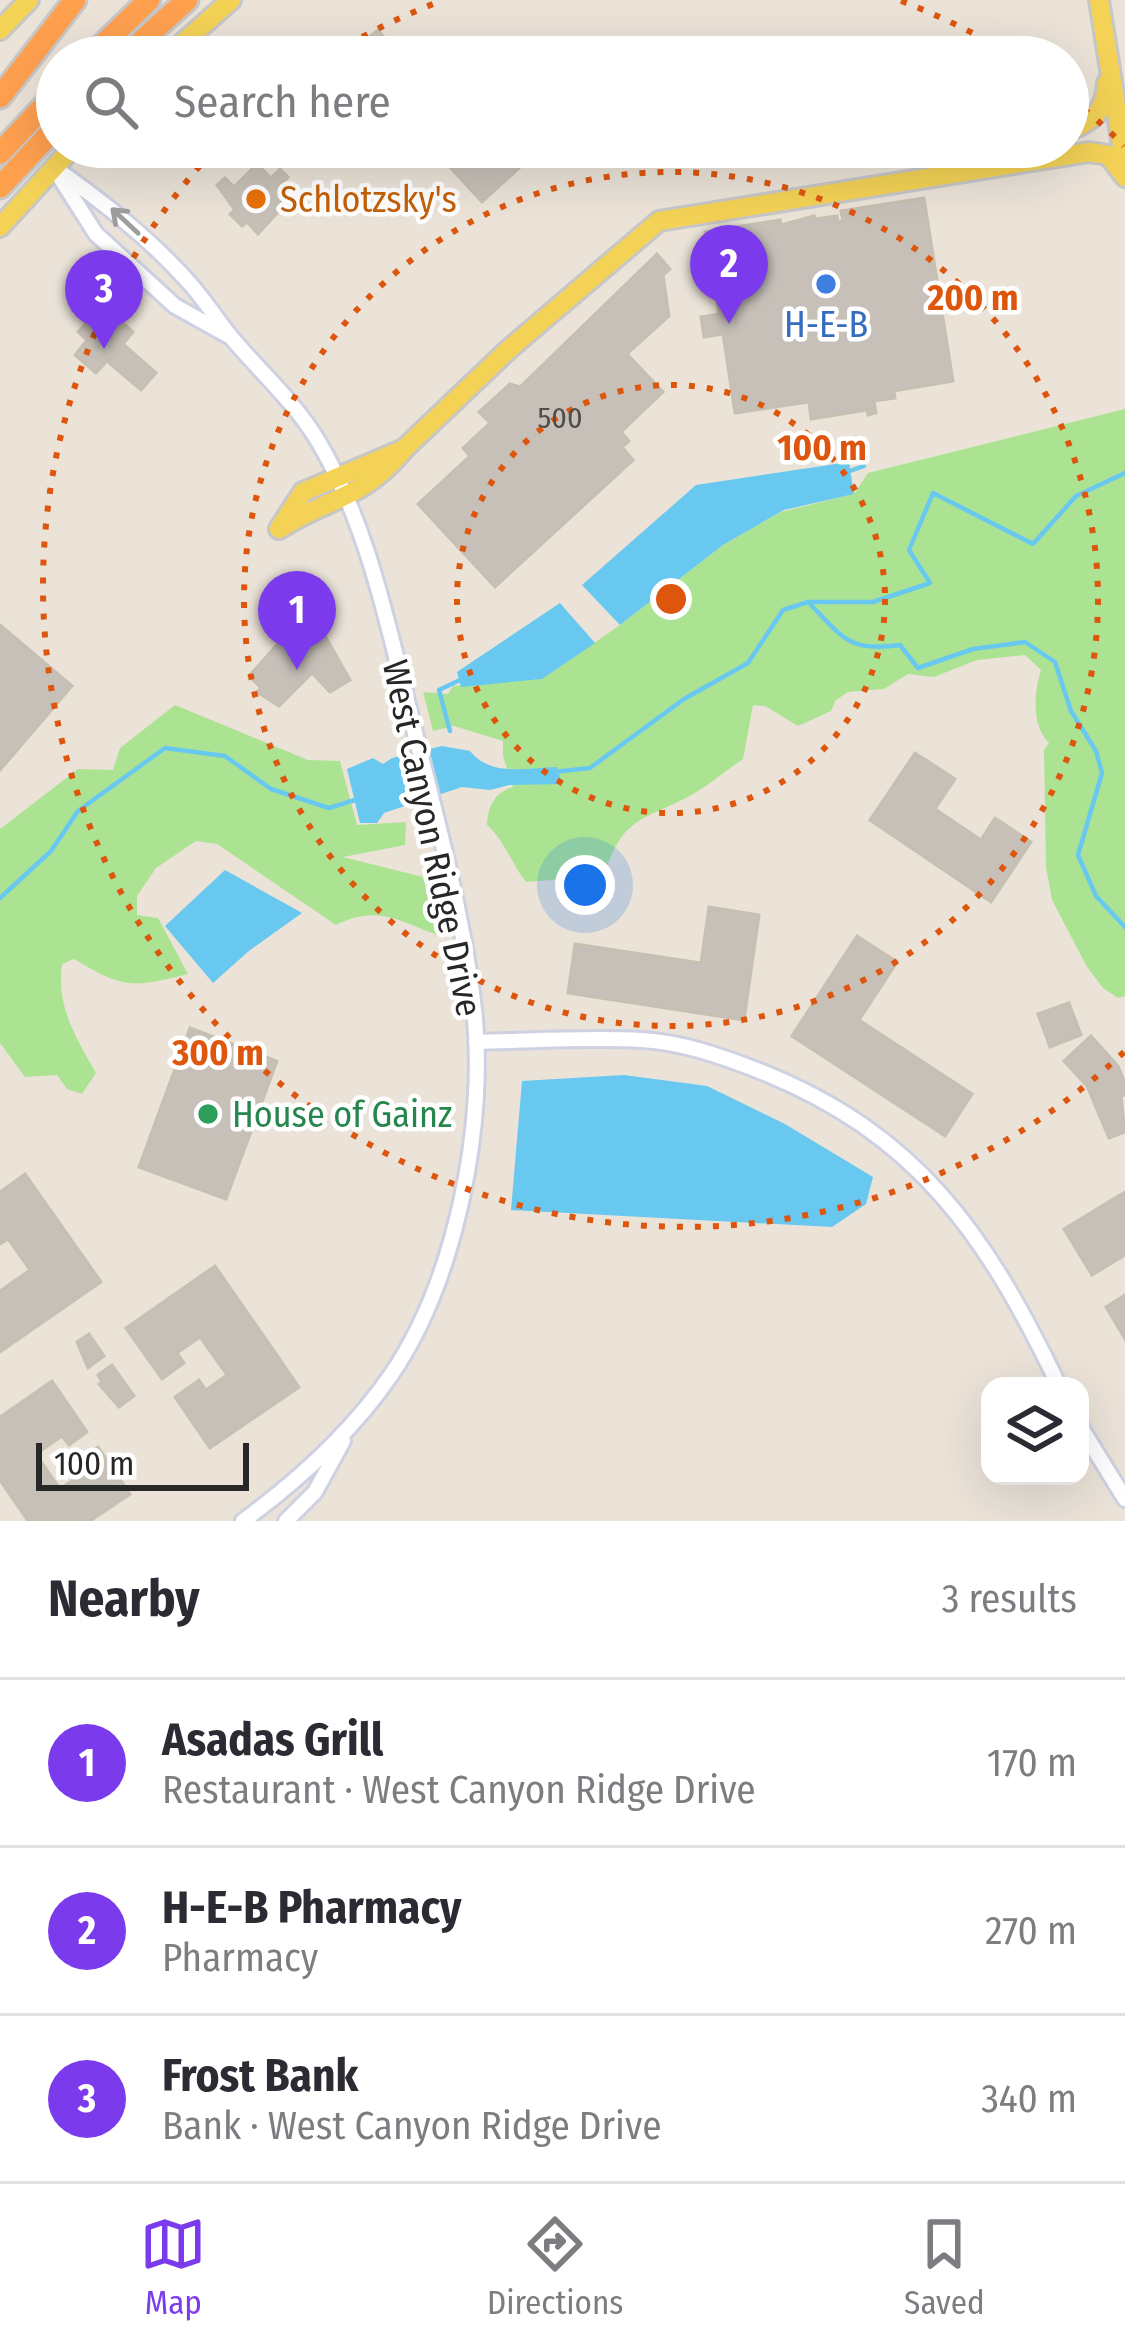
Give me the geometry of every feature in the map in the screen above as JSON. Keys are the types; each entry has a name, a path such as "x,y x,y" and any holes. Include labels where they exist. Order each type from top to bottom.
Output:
{"highway":[{"path":"47,36 75,0"},
{"path":"112,36 149,0"},
{"path":"147,36 187,0"},
{"path":"0,97 36,50"},
{"path":"0,153 36,114"},
{"path":"0,187 36,148"}],"main road":[{"path":"0,30 29,0"},
{"path":"191,36 231,0"},
{"path":"1099,0 1125,164"},
{"path":"1110,65 1125,100"},
{"path":"1089,122 1105,104 1110,65"},
{"path":"1089,134 1122,136"},
{"path":"1089,152 1108,155 1125,177"},
{"path":"0,227 55,168"},
{"path":"404,448 303,492 279,529 314,507 347,499 384,474 404,448 508,350 659,221 990,168"}],"street":[{"name":"West Canyon Ridge Drive","path":"55,168 96,234 175,306 232,338"},
{"name":"West Canyon Ridge Drive","path":"55,168 131,225 192,286 291,402 336,475 404,693 466,960 476,1042 473,1130 459,1213 415,1332 392,1373 351,1426 290,1487 243,1521"},
{"path":"476,1042 646,1040 717,1054 800,1087 853,1117 935,1177 1028,1322 1055,1377"},
{"name":"West Canyon Ridge Drive","path":"286,1521 315,1492 351,1426"},
{"path":"1089,1440 1125,1498"}],"green space":[{"path":"1125,409 1125,996 1118,998 1103,988 1087,967 1052,900 1046,867 1044,750 1049,743 1039,727 1036,708 1041,670 1025,655 977,660 934,677 908,674 884,689 848,692 836,700 831,711 798,726 765,706 753,705 743,759 695,793 638,822 621,838 607,867 578,878 526,882 487,825 493,801 513,787 503,741 454,726 433,731 423,692 448,694 453,686 542,679 723,545 781,512 854,494 868,473"},
{"path":"175,705 308,760 340,761 357,825 406,822 405,845 343,857 423,877 437,935 375,915 336,925 217,844 196,841 156,868 137,896 137,915 158,918 188,974 129,983 74,959 62,964 65,1008 96,1073 82,1094 67,1089 57,1075 25,1077 0,1043 0,829 78,769 113,770 120,748"}],"water":[{"path":"849,462 854,494 784,510 723,545 620,625 582,585 696,485"},
{"path":"560,603 595,643 542,679 461,687 457,672"},
{"path":"442,746 470,751 499,768 557,767 562,784 490,790 462,787 384,813 377,823 360,823 347,769 373,758 383,764"},
{"path":"225,870 302,913 213,983 165,926"},
{"path":"624,1075 707,1086 785,1124 873,1177 866,1204 832,1227 511,1210 522,1081"}],"building":[{"name":"Schlotzsky's","path":"253,168 261,168 271,178 280,169 288,177 279,186 289,200 258,234 230,214 235,210 217,185 225,178 234,187"},
{"path":"451,168 519,168 482,202"},
{"name":"H-E-B","path":"924,198 953,381 894,391 895,398 874,401 876,413 868,415 867,410 811,419 809,402 735,413 723,334 704,337 701,317 719,314 705,232 780,220 781,225 814,216 837,216 838,222 843,221 841,211"},
{"path":"657,254 670,269 663,275 669,316 627,354 663,392 621,432 629,441 622,447 633,460 495,587 418,504 470,456 463,448 490,423 479,412 510,384 520,387"},
{"path":"108,310 133,332 123,344 156,373 141,390 107,361 96,373 75,355 87,340 78,332 89,320 95,325"},
{"path":"0,625 72,686 0,770"},
{"path":"324,634 350,680 330,692 312,673 279,706 257,692 261,688 249,676 285,636 298,649"},
{"path":"915,753 955,779 935,809 981,840 995,818 1031,842 991,902 870,820"},
{"path":"709,907 759,915 744,1020 568,993 575,944 701,963"},
{"path":"857,936 897,962 859,1020 972,1094 945,1136 792,1036"},
{"path":"1069,1003 1081,1035 1050,1047 1038,1014"},
{"name":"House of Gainz","path":"190,1028 277,1061 226,1199 139,1167"},
{"path":"1091,1036 1118,1066 1125,1083 1121,1096 1125,1132 1109,1138 1087,1086 1064,1061"},
{"path":"25,1174 101,1282 0,1352 0,1291 30,1270 8,1239 0,1244 0,1192"},
{"path":"1125,1192 1125,1255 1092,1275 1064,1229"},
{"path":"215,1266 299,1387 210,1448 175,1397 199,1380 206,1390 227,1375 200,1337 177,1353 184,1363 162,1379 126,1328"},
{"path":"1125,1295 1125,1339 1106,1307"},
{"path":"89,1334 104,1356 88,1368 77,1342"},
{"path":"112,1365 134,1396 119,1407 99,1384 98,1375"},
{"path":"52,1381 87,1432 69,1445 62,1436 36,1454 60,1489 86,1471 78,1460 98,1447 130,1494 90,1521 28,1521 0,1480 0,1417"}],"waterway":[{"path":"847,472 864,466"},
{"path":"553,772 590,768 684,699 748,663 783,610 808,602 873,602 930,583 909,550 933,493 1033,544 1076,496 1125,473"},
{"path":"811,605 849,640 870,646 900,645 918,668 973,649 1025,642 1055,662 1071,711 1096,751 1102,773 1078,855 1096,896 1125,927"},
{"path":"450,731 439,690 464,678"},
{"path":"0,898 51,851 78,811 165,748 225,756 271,789 329,808 355,800"}],"place":[{"name":"Schlotzsky's","path":"256,199"},
{"name":"H-E-B","path":"826,284"},
{"name":"H-E-B Pharmacy","path":"729,324"},
{"name":"Frost Bank","path":"104,349"},
{"name":"Asadas Grill","path":"297,670"},
{"name":"House of Gainz","path":"208,1114"}]}
